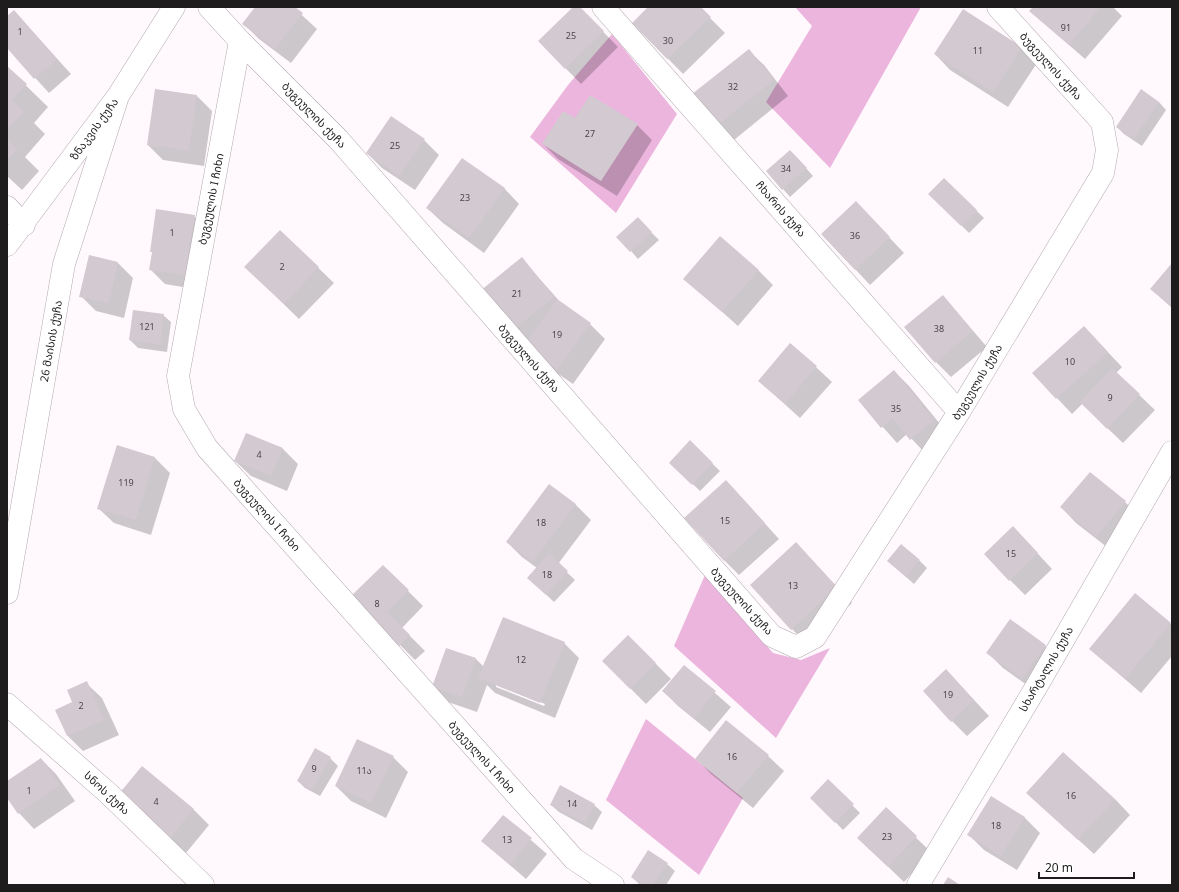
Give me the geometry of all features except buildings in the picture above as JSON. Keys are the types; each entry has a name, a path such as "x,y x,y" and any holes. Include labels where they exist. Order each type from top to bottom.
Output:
{"street":[{"name":"ზნაკვის ქუჩა","path":"7,245 24,225 118,96 174,7"},
{"name":"ბუგეულის ქუჩა","path":"209,7 240,41 338,139 772,636 796,647 815,637 959,412 1103,173 1107,150 1102,122 998,7"},
{"name":"ჩხარის ქუჩა","path":"603,7 959,412"},
{"name":"ბუგეულის I ჩიხი","path":"240,41 178,376 184,409 207,448 574,859 613,885"},
{"name":"26 მაისის ქუჩა","path":"7,593 64,264 118,96"},
{"path":"7,207 24,225"},
{"name":"სხარტალის ქუჩა","path":"918,885 1035,689 1172,452"},
{"name":"სნოს ქუჩა","path":"7,704 109,794 203,885"}],"shaded area":[{"path":"795,7 921,7 830,168 766,102 812,26"},
{"path":"612,34 677,114 616,213 530,137 568,85"},
{"path":"705,575 773,653 801,660 830,648 776,738 674,646"},
{"path":"646,719 743,798 699,875 606,800"}]}
